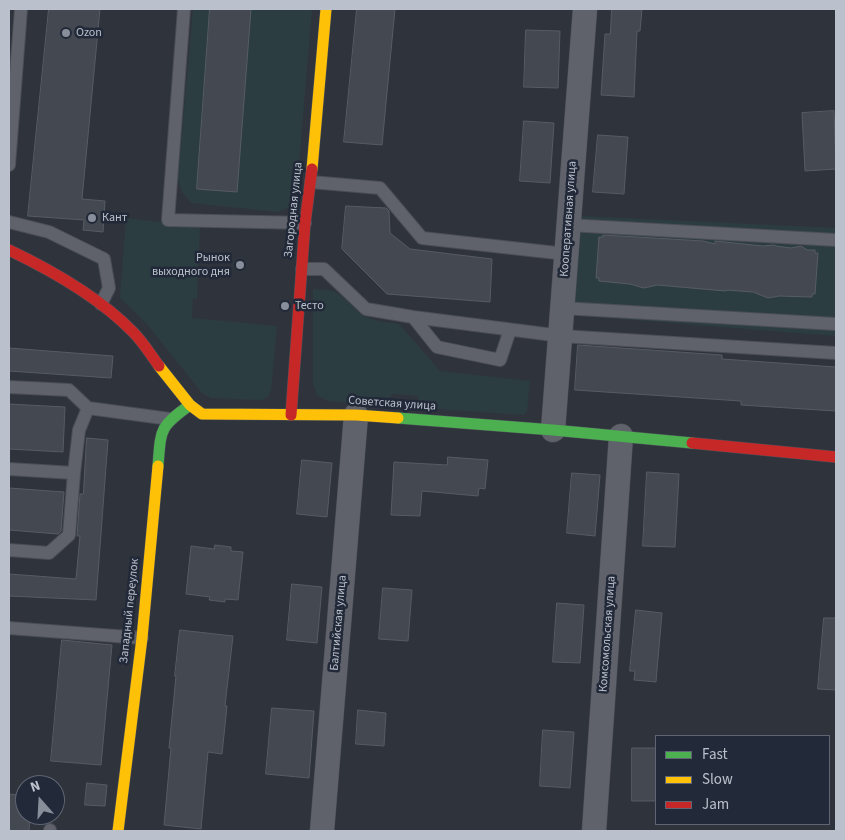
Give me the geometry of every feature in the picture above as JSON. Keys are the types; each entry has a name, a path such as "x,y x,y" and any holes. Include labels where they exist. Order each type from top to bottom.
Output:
{"street":[{"name":"Загородная улица","path":"291,415 305,223 311,182 326,9"},
{"name":"Кооперативная улица","path":"553,430 585,9"},
{"name":"Советская улица","path":"9,250 37,263 101,304 134,333 190,405 202,414 356,415 553,430 836,457"},
{"path":"170,419 190,405"},
{"name":"Балтийская улица","path":"322,831 356,415"},
{"name":"Западный переулок","path":"118,831 142,638 161,434 170,419"},
{"name":"Комсомольская улица","path":"594,831 621,436"}],"lane":[{"path":"9,165 11,104 21,9"},
{"path":"184,9 168,220 305,223"},
{"path":"311,182 380,188 422,238 566,254"},
{"path":"9,222 49,232 104,259 109,288 101,304"},
{"path":"568,225 836,240"},
{"path":"302,269 324,269 366,310 560,336 836,353"},
{"path":"562,308 836,324"},
{"path":"413,317 437,346 500,360 510,330"},
{"path":"9,387 69,390 88,408 170,419"},
{"path":"9,550 49,553 69,535 79,430 88,408"},
{"path":"9,469 74,473"},
{"path":"9,628 142,638"}],"shaded area":[{"path":"193,9 312,9 296,200 290,207 278,212 192,203 182,192 178,179"},
{"path":"579,216 836,228 836,336 571,315"},
{"path":"126,218 200,227 197,299 193,298 192,318 277,326 271,390 268,397 261,400 211,398 202,393 145,322 120,298"},
{"path":"313,289 337,293 360,314 368,318 399,324 440,371 530,381 527,411 524,415 438,409 418,399 418,396 392,394 390,398 377,397 368,404 328,401 317,395 313,384"}],"building":[{"path":"49,9 100,9 82,199 105,201 103,232 83,230 84,220 28,216"},
{"path":"210,9 251,9 237,192 197,189"},
{"path":"357,9 395,9 382,145 344,142"},
{"path":"612,9 642,9 640,31 637,31 634,97 601,95 605,34 610,34"},
{"path":"526,30 560,31 558,88 524,87"},
{"path":"834,111 836,169 805,171 802,113"},
{"path":"524,121 554,123 550,183 520,181"},
{"path":"598,135 628,137 624,194 593,192"},
{"path":"346,206 386,208 389,211 390,233 410,249 492,259 490,302 387,294 342,249"},
{"path":"603,235 703,241 715,244 715,241 791,248 801,246 807,250 815,250 815,253 818,253 815,294 812,294 812,297 779,296 768,298 753,292 657,285 644,288 630,284 599,281 599,278 596,278 599,237 603,237"},
{"path":"578,345 722,355 722,359 836,367 836,411 741,405 741,401 575,390"},
{"path":"9,348 113,356 111,378 9,371"},
{"path":"9,404 65,407 63,452 9,449"},
{"path":"87,438 108,440 96,600 9,596 9,574 76,579 80,536 77,536 80,494 83,494"},
{"path":"448,457 488,460 485,489 479,488 478,496 422,491 420,516 391,515 394,462 447,465"},
{"path":"302,460 332,463 327,517 297,514"},
{"path":"647,472 679,474 675,547 643,546"},
{"path":"572,473 600,475 595,536 567,533"},
{"path":"9,488 64,492 61,531 58,534 9,530"},
{"path":"215,545 231,547 231,551 243,552 238,600 225,599 225,602 209,600 210,597 186,594 191,546 214,549"},
{"path":"292,584 322,587 317,643 287,640"},
{"path":"383,588 412,590 408,641 379,639"},
{"path":"557,603 584,605 580,663 553,662"},
{"path":"636,610 662,613 656,682 634,680 635,671 630,671"},
{"path":"824,618 836,618 836,690 818,689"},
{"path":"180,630 233,636 222,754 208,752 201,829 164,825"},
{"path":"62,640 112,645 101,765 51,761"},
{"path":"272,708 314,711 309,778 266,774"},
{"path":"358,710 386,713 384,746 356,744"},
{"path":"543,730 574,732 570,788 540,786"},
{"path":"632,748 655,748 655,801 632,801"},
{"path":"87,783 107,785 105,806 85,805"},
{"path":"9,794 15,795 15,825 29,825 29,831 9,831"}],"traffic: fast":[{"path":"158,466 161,436 167,424 190,405"},
{"path":"398,418 692,443"}],"traffic: slow":[{"path":"312,169 326,9"},
{"path":"159,366 190,405 202,414 356,415 398,418"},
{"path":"118,831 142,638 158,466"}],"traffic: jam":[{"path":"291,415 305,223 312,169"},
{"path":"9,250 59,276 105,307 137,336 159,366"},
{"path":"692,443 836,457"}],"place":[{"name":"Ozon","path":"66,33"},
{"name":"Кант","path":"92,218"},
{"name":"Рынок выходного дня","path":"240,265"},
{"name":"Тесто","path":"285,306"}]}
